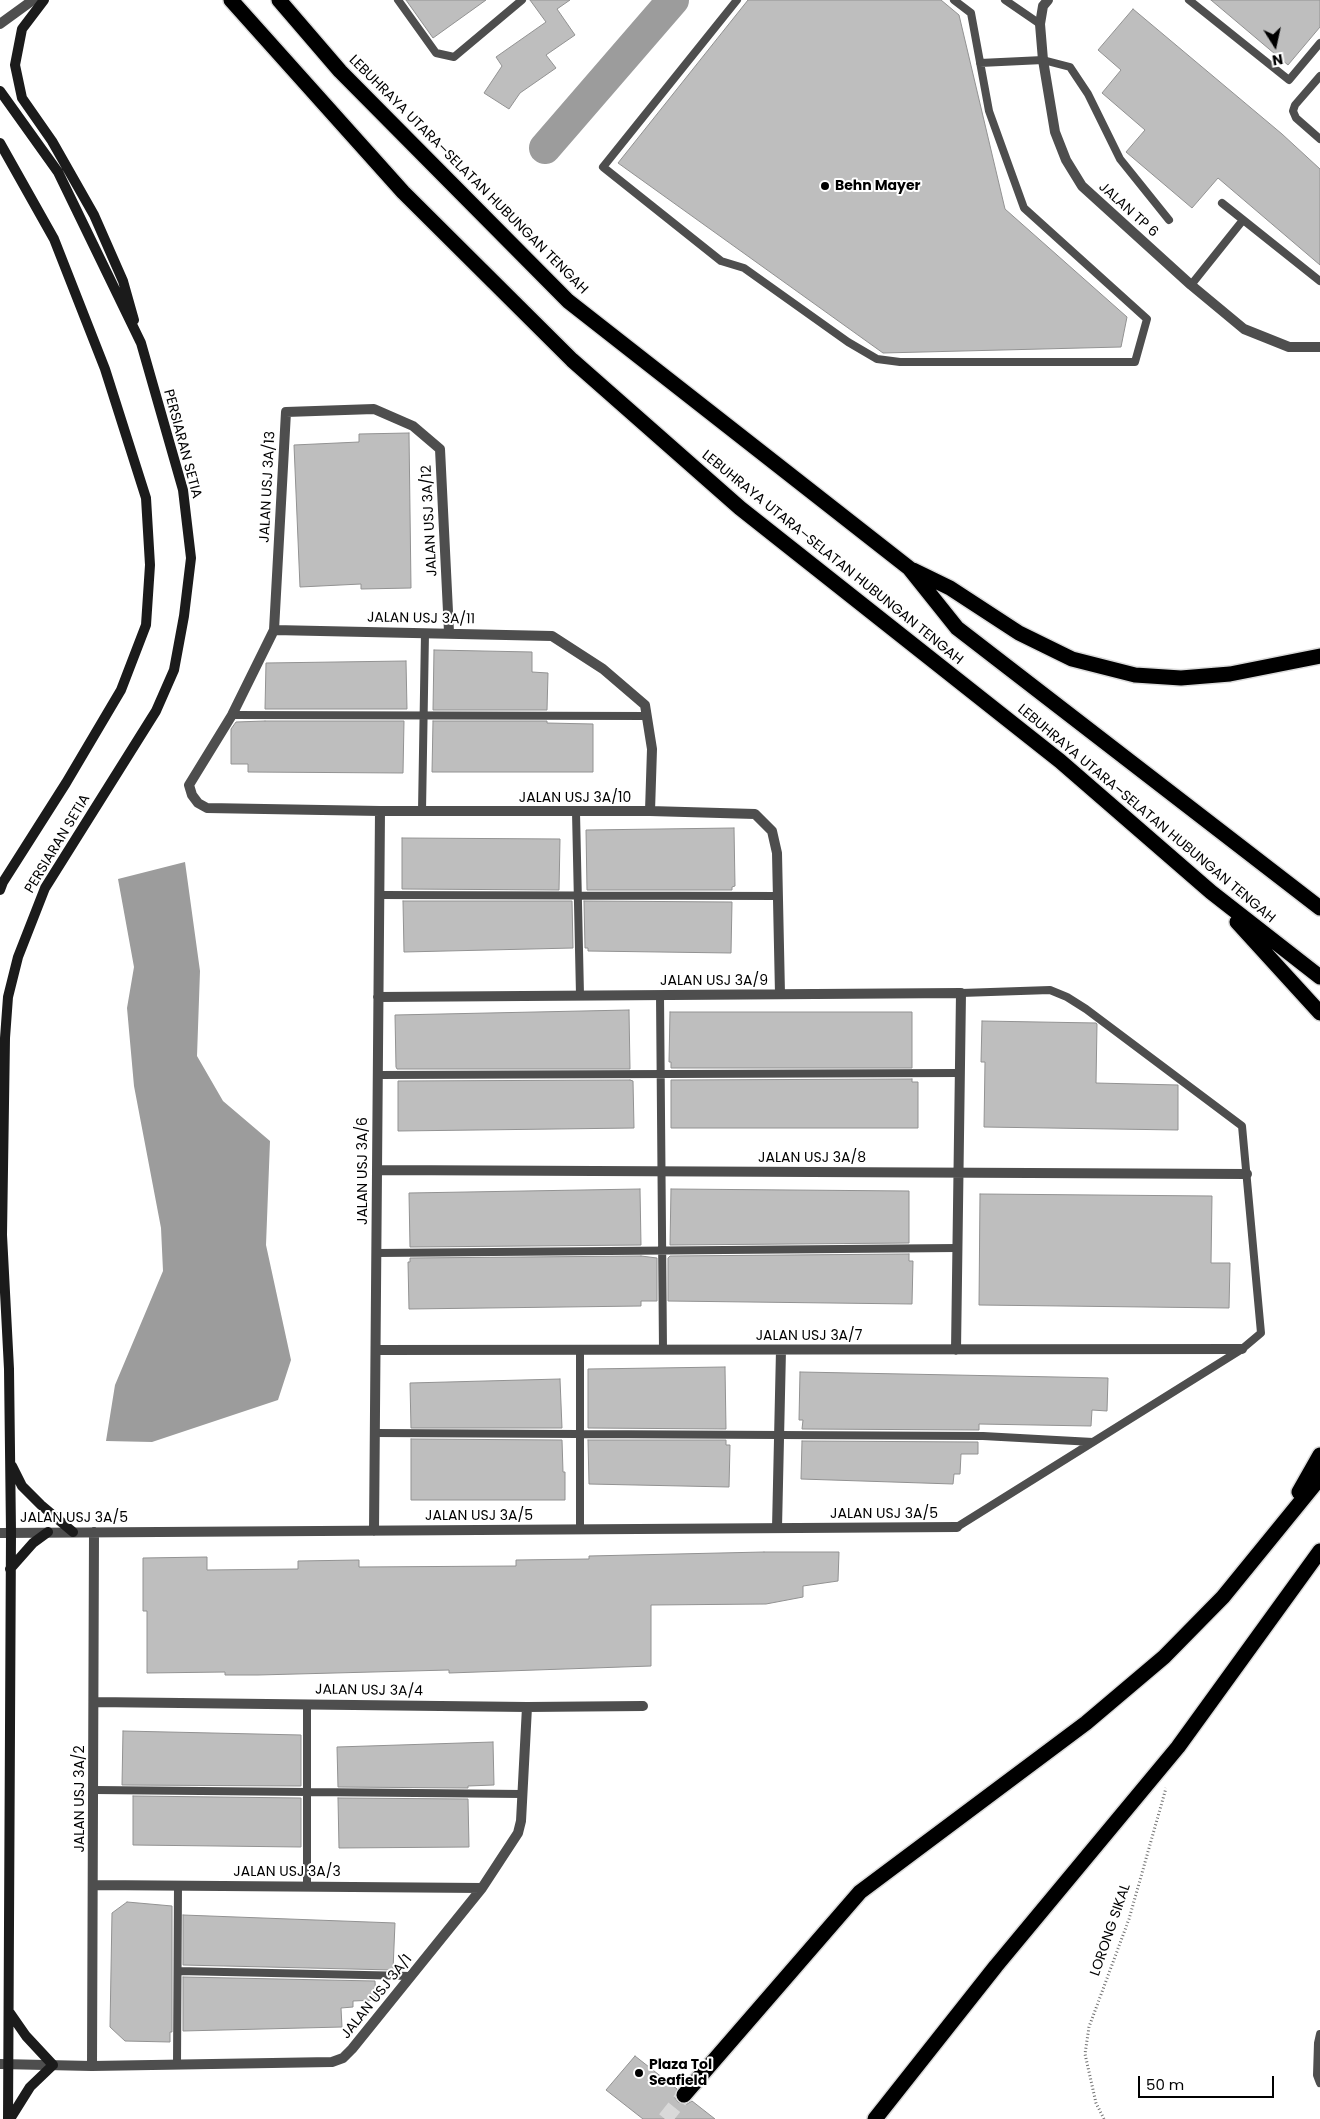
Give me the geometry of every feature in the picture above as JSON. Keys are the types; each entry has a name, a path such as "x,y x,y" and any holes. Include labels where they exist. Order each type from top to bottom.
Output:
{"highway":[{"name":"LEBUHRAYA UTARA–SELATAN HUBUNGAN TENGAH","path":"230,0 403,192 572,360 740,508 1060,761 1211,892 1320,977"},
{"name":"LEBUHRAYA UTARA–SELATAN HUBUNGAN TENGAH","path":"279,0 340,71 568,301 910,568 957,628 1320,908"},
{"path":"910,568 950,588 1019,633 1072,659 1135,675 1181,678 1230,674 1320,656"},
{"path":"1211,892 1320,1013"},
{"path":"1275,1535 1320,1455"},
{"path":"684,2095 860,1892 1086,1723 1164,1657 1223,1597 1320,1478"},
{"path":"875,2119 996,1966 1178,1747 1317,1556"}],"main road":[{"path":"44,0 22,29 15,65 22,98 52,141 94,215 123,281 140,343"},
{"name":"PERSIARAN SETIA","path":"0,91 58,172 140,343 182,490 191,558 184,616 174,670 156,711 45,888 18,957 8,998 4,1038 1,1235 10,1369 10,1463 5,1533 10,1569 10,2012 5,2064 9,2119"},
{"name":"PERSIARAN SETIA","path":"0,144 54,239 105,369 146,498 150,565 146,625 121,690 66,783 3,882 0,890"},
{"path":"10,1463 22,1486 72,1532"},
{"path":"10,1569 33,1543 48,1532"},
{"path":"9,2119 30,2087 53,2065 26,2036 10,2012"}],"street":[{"path":"0,24 33,0"},
{"name":"JALAN TP 6","path":"1048,0 1044,6 1040,24 1042,60 1054,132 1066,160 1082,186 1191,285 1244,329 1289,347 1320,347"},
{"name":"JALAN USJ 3A/12","path":"352,410 374,409 382,412 413,426 440,449 448,632"},
{"name":"JALAN USJ 3A/13","path":"274,630 286,412 352,410"},
{"path":"232,716 274,630"},
{"name":"JALAN USJ 3A/11","path":"274,630 448,632 552,636 604,669 645,705 652,749 650,811"},
{"name":"JALAN USJ 3A/10","path":"232,716 189,785 192,795 198,803 207,808 380,811 650,811 754,814 772,831 777,853 780,994"},
{"name":"JALAN USJ 3A/6","path":"374,1531 380,811"},
{"path":"956,1350 961,993"},
{"name":"JALAN USJ 3A/9","path":"378,997 961,993"},
{"name":"JALAN USJ 3A/8","path":"377,1170 1247,1174"},
{"name":"JALAN USJ 3A/7","path":"376,1350 1242,1350"},
{"path":"777,1528 781,1350"},
{"name":"JALAN USJ 3A/5","path":"5,1533 958,1528"},
{"name":"JALAN USJ 3A/2","path":"92,2066 94,1532"},
{"name":"JALAN USJ 3A/4","path":"94,1702 527,1707 643,1706"},
{"name":"JALAN USJ 3A/1","path":"5,2064 92,2066 332,2062 343,2058 482,1888 518,1833 527,1707"},
{"name":"JALAN USJ 3A/3","path":"93,1885 482,1888"}],"lane":[{"path":"398,0 436,53 454,57 522,0"},
{"path":"737,0 603,167 721,262 744,268 848,342 877,359 900,362 1135,362 1146,319 1024,208 989,111 971,13 954,0"},
{"path":"1005,0 1040,24"},
{"path":"1188,0 1289,80 1320,43"},
{"path":"980,63 1042,60 1070,67 1088,94 1120,159 1169,220"},
{"path":"1320,76 1295,105 1293,111 1296,118 1320,139"},
{"path":"1222,203 1320,281"},
{"path":"1191,285 1243,220"},
{"path":"422,811 424,633"},
{"path":"232,716 647,716"},
{"path":"576,812 580,996"},
{"path":"379,895 778,896"},
{"name":"JALAN USJ 3A/9","path":"961,993 1050,990 1067,997 1086,1009 1242,1126 1247,1174"},
{"path":"660,995 663,1350"},
{"path":"378,1075 960,1073"},
{"path":"958,1528 1242,1350 1261,1332 1247,1174"},
{"path":"376,1253 662,1249 957,1248"},
{"path":"580,1350 580,1530"},
{"path":"375,1433 983,1436 1093,1442"},
{"path":"307,1704 307,1886"},
{"path":"94,1790 522,1794"},
{"path":"178,1886 178,2064"},
{"path":"178,1971 411,1976"},
{"path":"1320,2034 1317,2075 1320,2083"}],"path":[{"name":"LORONG SIKAL","path":"1104,2119 1096,2103 1085,2054 1089,2027 1129,1919 1167,1785"}],"shaded area":[{"path":"185,862 200,971 197,1056 223,1101 270,1141 266,1245 291,1360 278,1400 152,1442 106,1441 115,1385 163,1271 161,1228 134,1086 127,1008 134,967 118,879"}],"building":[{"path":"406,0 486,0 433,38"},
{"path":"530,0 570,0 557,9 575,35 546,55 556,68 520,93 509,109 484,93 502,66 496,57 546,22"},
{"name":"Behn Mayer","path":"748,0 941,0 959,15 1005,209 1127,317 1121,347 883,353 618,163"},
{"path":"1211,0 1320,0 1320,27 1288,65"},
{"path":"1133,9 1282,134 1320,169 1320,265 1218,178 1192,208 1126,152 1145,130 1102,93 1121,70 1098,50"},
{"path":"409,433 411,588 361,589 361,584 300,587 294,445 359,442 359,434"},
{"path":"434,650 532,652 532,672 548,673 547,710 433,710"},
{"path":"406,661 407,709 265,709 266,663"},
{"path":"404,721 403,773 248,772 248,764 231,764 231,729 236,722"},
{"path":"433,721 547,721 547,723 593,724 593,772 432,772"},
{"path":"734,828 735,886 732,887 732,890 587,890 586,830"},
{"path":"402,838 560,839 559,890 402,889"},
{"path":"403,901 572,901 573,948 404,952"},
{"path":"584,901 732,902 731,953 588,951 588,948 585,948"},
{"path":"629,1010 630,1069 397,1069 396,1067 395,1015"},
{"path":"670,1012 912,1012 912,1068 671,1068 671,1062 669,1062"},
{"path":"982,1021 1096,1023 1096,1083 1178,1085 1178,1130 984,1127 985,1062 981,1062"},
{"path":"912,1079 912,1082 918,1082 918,1128 671,1128 671,1080"},
{"path":"398,1081 633,1081 634,1128 398,1131"},
{"path":"640,1189 641,1245 410,1247 409,1193"},
{"path":"671,1189 909,1191 909,1243 670,1245"},
{"path":"980,1194 1212,1196 1211,1263 1230,1263 1229,1308 979,1305"},
{"path":"909,1254 909,1261 913,1261 912,1304 668,1301 668,1258 670,1256"},
{"path":"641,1256 657,1258 657,1301 641,1301 641,1306 409,1309 408,1262 410,1262 410,1258"},
{"path":"725,1367 726,1429 588,1428 588,1369"},
{"path":"800,1372 1108,1378 1107,1411 1092,1410 1091,1426 979,1424 979,1430 802,1429 803,1420 799,1420"},
{"path":"560,1379 562,1428 411,1428 410,1383"},
{"path":"411,1439 562,1440 565,1500 411,1500"},
{"path":"588,1440 726,1440 726,1445 730,1445 729,1487 589,1484"},
{"path":"802,1441 978,1442 978,1454 961,1454 960,1474 954,1474 953,1484 801,1479"},
{"path":"839,1552 838,1581 803,1586 803,1597 766,1604 651,1605 651,1666 449,1673 449,1670 258,1675 225,1675 225,1672 147,1673 147,1611 143,1611 143,1558 207,1557 207,1570 298,1569 298,1561 359,1560 359,1567 516,1566 516,1560 589,1559 589,1556"},
{"path":"123,1731 301,1735 301,1786 122,1785"},
{"path":"493,1742 494,1785 468,1786 468,1788 338,1787 337,1747"},
{"path":"133,1796 301,1798 301,1847 133,1845"},
{"path":"338,1798 468,1799 469,1847 339,1848"},
{"path":"127,1902 172,1906 172,2032 170,2032 170,2042 125,2041 110,2027 112,1913"},
{"path":"183,1915 395,1923 393,1970 183,1965"},
{"path":"183,1977 375,1981 376,2000 353,2001 353,2007 341,2008 342,2027 183,2031"},
{"name":"Plaza Tol Seafield","path":"635,2056 677,2089 675,2098 678,2102 687,2104 692,2101 715,2119 643,2119 606,2090"}],"waterway":[{"path":"545,148 673,0"}],"tunnel":[{"path":"665,2119 684,2095"}],"place":[{"name":"Behn Mayer","path":"825,186"},
{"name":"Plaza Tol Seafield","path":"639,2073"}]}
